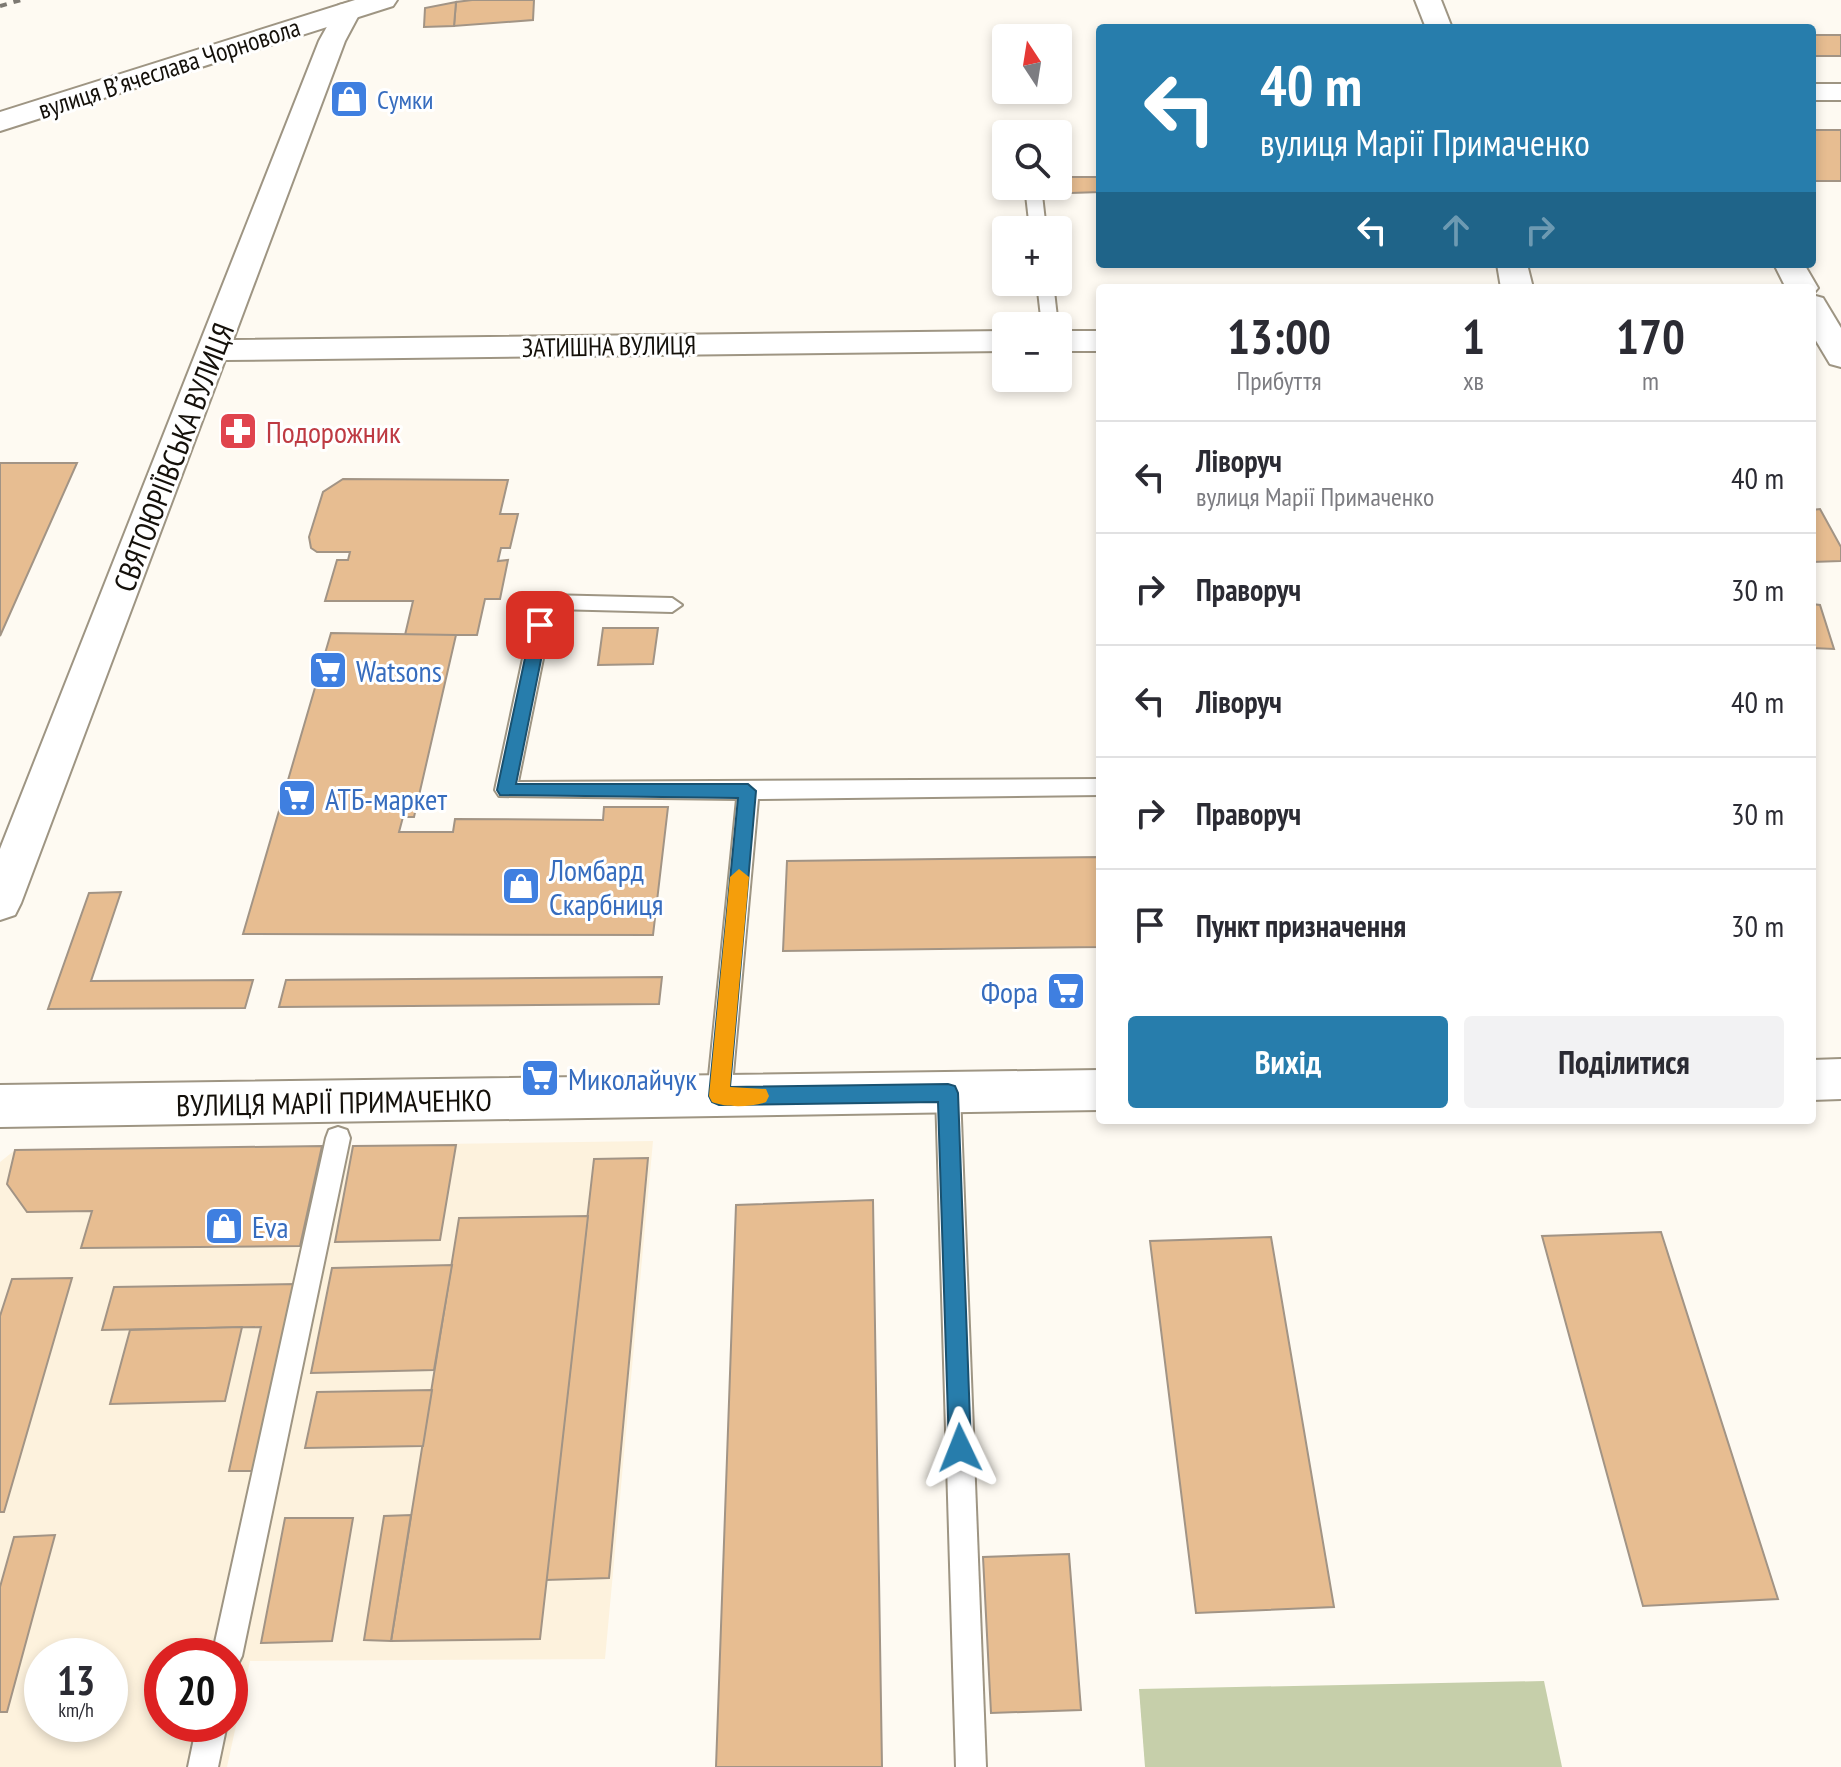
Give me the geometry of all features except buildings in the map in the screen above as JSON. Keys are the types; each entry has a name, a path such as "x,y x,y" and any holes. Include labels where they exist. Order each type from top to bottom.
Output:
{"street":[{"name":"вулиця Вʼячеслава Чорновола","path":"0,122 383,0"},
{"path":"1428,0 1437,24"},
{"name":"СВЯТОЮРІЇВСЬКА ВУЛИЦЯ","path":"0,903 332,41 348,11"},
{"path":"1816,92 1841,92"},
{"path":"1816,312 1841,357"},
{"name":"ЗАТИШНА ВУЛИЦЯ","path":"213,350 992,341"},
{"path":"1072,341 1096,341"},
{"path":"1816,1080 1841,1079"},
{"name":"ВУЛИЦЯ МАРІЇ ПРИМАЧЕНКО","path":"0,1106 1096,1090"}],"lane":[{"path":"672,605 545,602 506,790 1096,787"},
{"path":"719,1096 748,791"},
{"path":"948,1093 971,1767"},
{"path":"231,1638 338,1138"},
{"path":"203,1767 208,1742"}],"shaded area":[{"path":"653,1141 605,1659 250,1661 248,1670 248,1638 144,1638 144,1742 232,1742 227,1767 0,1767 0,1162 15,1150"}],"green space":[{"path":"1544,1681 1562,1767 1145,1767 1139,1689"}],"railway":[{"path":"0,6 21,0"}],"slow traffic":[{"path":"739,877 719,1096 759,1096"}],"place":[{"name":"Сумки","path":"349,99"},
{"name":"Подорожник","path":"238,431"},
{"name":"Watsons","path":"328,670"},
{"name":"АТБ-маркет","path":"297,798"},
{"name":"Ломбард Скарбниця","path":"521,886"},
{"name":"Фора","path":"1066,991"},
{"name":"Миколайчук","path":"540,1078"},
{"name":"Eva","path":"224,1226"}],"route":[{"path":"540,625 506,790 748,791 719,1096 948,1093 960,1448"}]}
